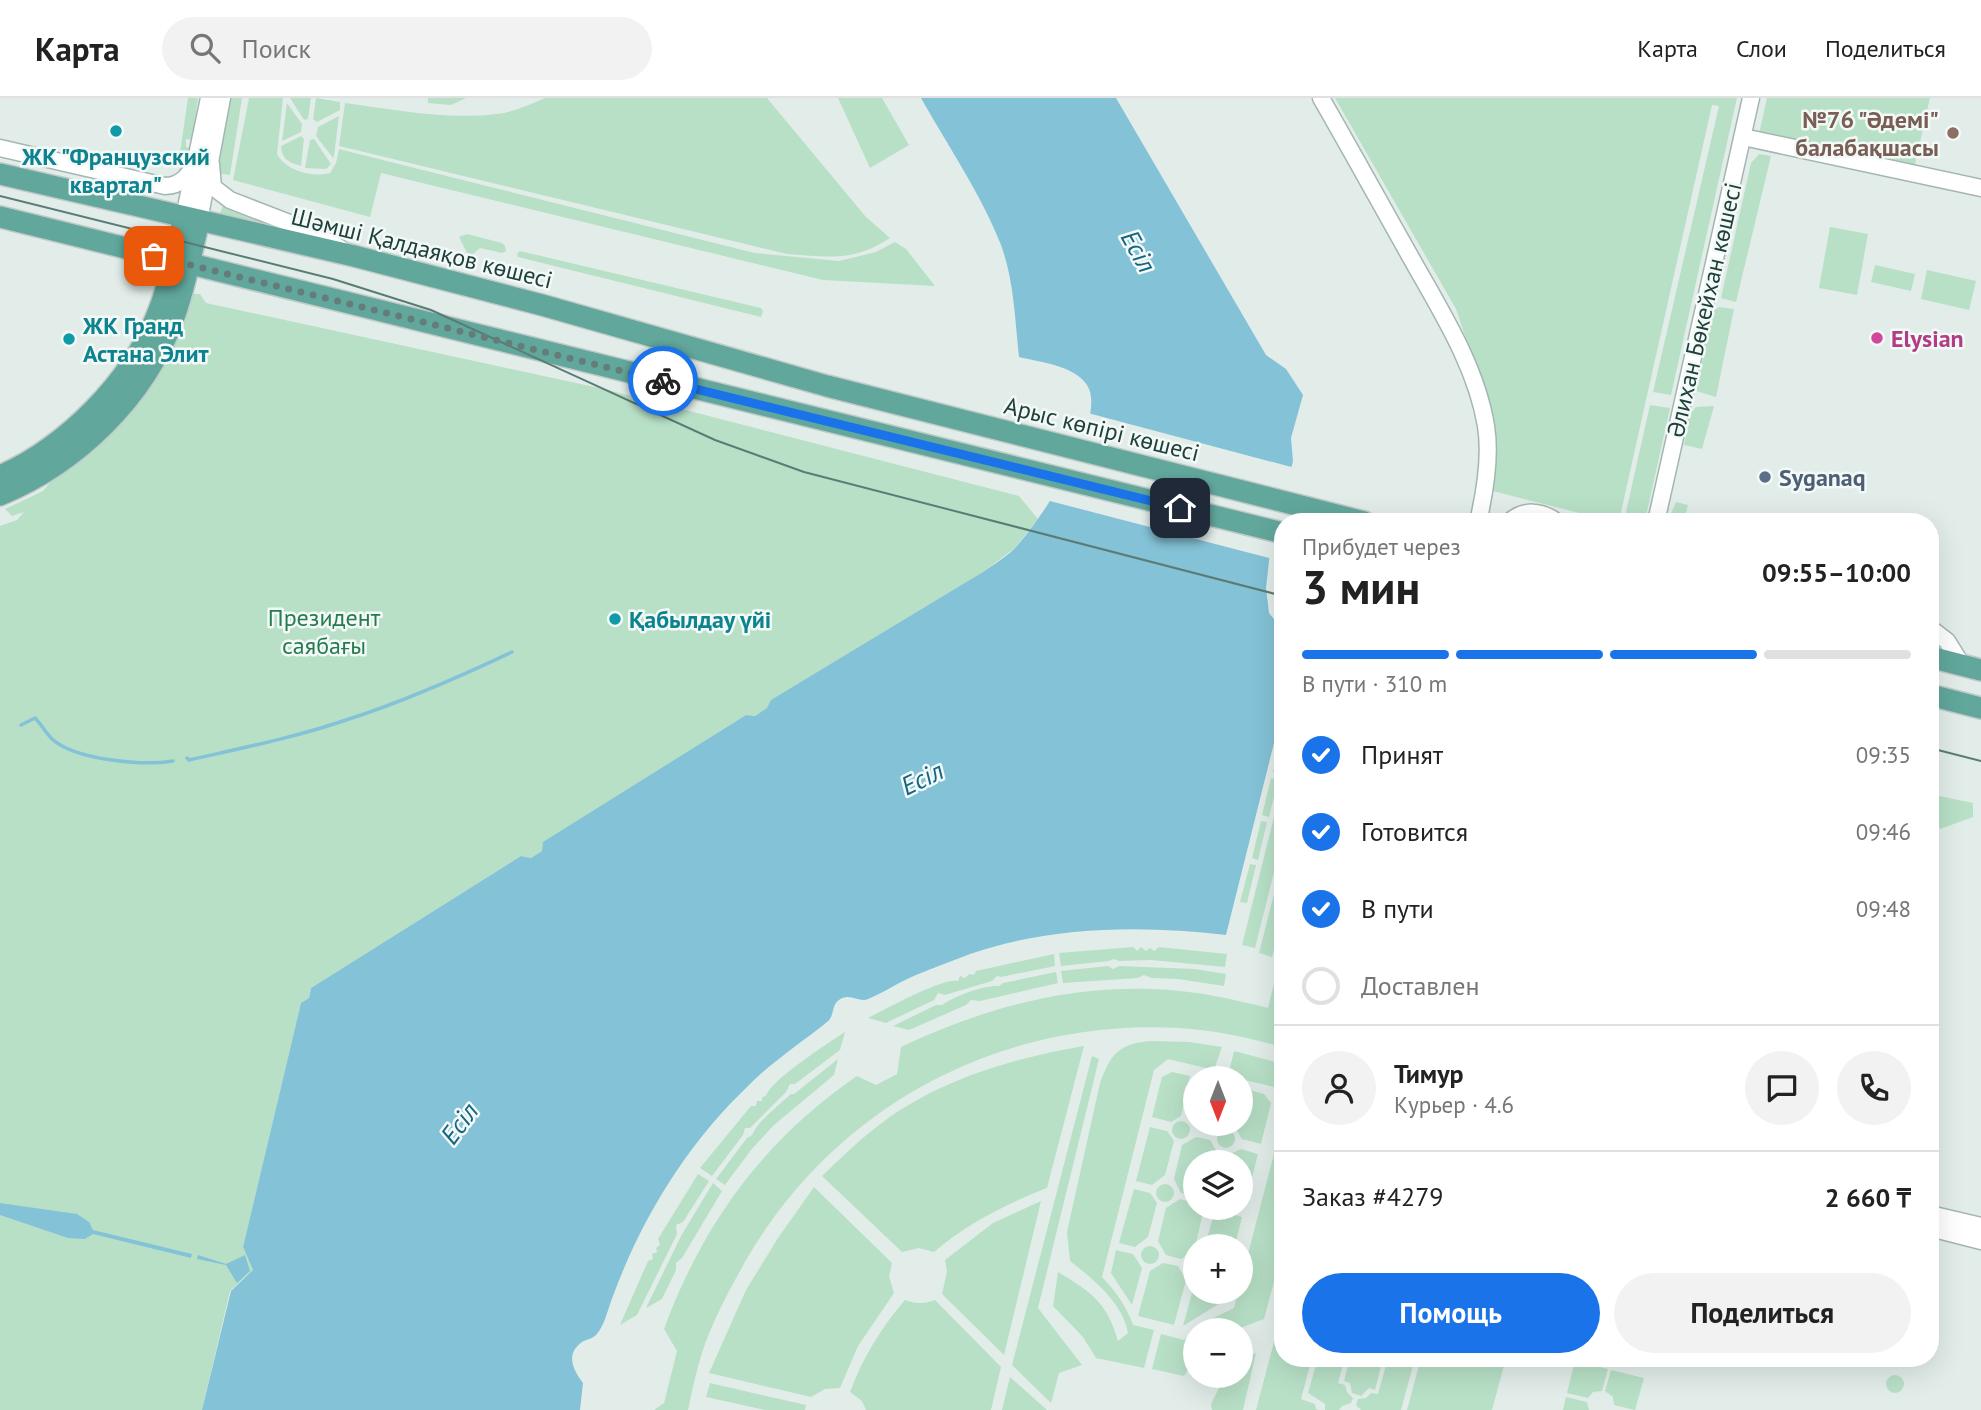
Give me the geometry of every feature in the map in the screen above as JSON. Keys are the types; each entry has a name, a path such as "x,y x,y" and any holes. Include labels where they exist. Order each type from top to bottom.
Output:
{"main road":[{"name":"Шәмші Қалдаяқов көшесі","path":"0,174 354,256 542,305 827,386"},
{"path":"0,217 1274,531"},
{"path":"0,495 62,460 100,430 149,369 179,302 181,262 191,219"},
{"path":"0,475 46,449 75,427 104,399 144,345 181,262"},
{"name":"Арыс көпірі көшесі","path":"827,386 1328,513"},
{"path":"1939,659 1972,667"},
{"path":"1939,698 1975,708"}],"street":[{"path":"209,98 204,163 213,187 225,198 305,229 354,256"},
{"path":"191,219 222,98"},
{"path":"1321,98 1444,316 1473,378 1486,429 1485,477 1479,513"},
{"name":"Әлихан Бөкейхан көшесі","path":"1658,513 1751,98"},
{"path":"1743,136 1981,188"},
{"path":"0,148 165,186 183,180 204,163"},
{"path":"1939,638 1947,641 1972,667"},
{"path":"1939,1216 1981,1226"},
{"path":"1939,1230 1981,1241"}],"green space":[{"path":"188,98 198,98 192,140 186,139 186,147 190,148 187,167 178,166"},
{"path":"229,98 242,98 230,175 217,173"},
{"path":"249,98 283,98 277,154 286,164 307,173 330,173 336,163 339,149 755,253 839,261 876,252 895,242 906,249 935,286 823,280 381,173 370,217 233,180"},
{"path":"290,98 311,98 308,119 304,120"},
{"path":"316,98 340,102 340,110 317,122 313,119"},
{"path":"428,98 466,98 451,105 428,103"},
{"path":"545,98 767,98 866,217 890,238 864,251 840,256 787,254 339,146 345,103 424,114 464,116 504,113"},
{"path":"838,98 882,98 909,145 870,168"},
{"path":"1335,98 1737,98 1671,395 1653,392 1719,106 1712,105 1621,513 1580,513 1489,490 1493,421 1456,309"},
{"path":"1767,98 1930,98 1914,169 1759,134"},
{"path":"287,103 302,124 301,132 282,141"},
{"path":"339,116 333,158 316,136 318,127"},
{"path":"301,136 304,139 301,166 287,160 281,146"},
{"path":"314,139 331,164 326,169 305,168 310,140"},
{"path":"1759,154 1771,156 1736,302 1721,298 1751,163"},
{"path":"223,205 292,231 315,242 220,214"},
{"path":"1830,227 1868,234 1857,295 1819,288"},
{"path":"467,234 502,243 506,251 502,253 480,248 472,255 467,253 459,237"},
{"path":"520,251 761,308 763,311 761,317 518,257"},
{"path":"1875,265 1915,274 1911,291 1871,282"},
{"path":"1927,270 1976,281 1969,310 1921,299"},
{"name":"Президент саябағы","path":"189,294 200,294 206,303 604,389 1019,496 1038,519 1015,548 983,572 755,716 746,715 544,842 542,851 531,858 521,856 311,988 309,998 301,1003 243,1247 253,1270 230,1291 202,1410 0,1410 0,526 17,520 24,512 12,516 5,509 43,491 57,475"},
{"path":"1719,307 1734,309 1716,397 1696,391 1713,311"},
{"path":"1650,405 1670,408 1647,513 1626,513"},
{"path":"1714,406 1702,449 1684,445 1690,414 1696,407"},
{"path":"1676,502 1688,505 1686,513 1671,513"},
{"path":"1271,778 1274,779 1274,796 1269,817 1262,815"},
{"path":"1939,796 1973,803 1973,817 1940,829"},
{"path":"1274,817 1274,872 1255,948 1242,945"},
{"path":"1261,821 1267,822 1258,860 1252,858"},
{"path":"1250,864 1256,865 1247,903 1240,902"},
{"path":"1274,894 1272,957 1259,953"},
{"path":"1133,947 1137,951 1141,947 1146,951 1150,948 1154,951 1159,947 1227,954 1225,967 1114,959 1061,966 1059,953"},
{"path":"1054,954 1055,966 997,976 992,981 945,995 938,993 934,1000 886,1023 868,1018 927,989 958,981 960,976 965,978 969,974 974,975 976,971"},
{"path":"1108,966 1113,969 1119,966 1195,969 1226,974 1224,986 1144,975 1138,978 1063,983 1061,971"},
{"path":"1056,972 1058,983 980,1001 971,1000 966,1005 909,1030 893,1026 969,992"},
{"path":"1274,984 1274,1045 1231,1035 1179,1028 1111,1029 1045,1039 982,1058 923,1086 869,1121 819,1164 776,1214 740,1271 706,1343 688,1410 654,1410 664,1403 677,1351 664,1329 680,1290 718,1219 765,1156 824,1101 857,1076 876,1085 897,1074 901,1047 939,1030 1017,1004 1097,990 1179,991 1268,1008"},
{"path":"845,1032 840,1050 795,1084 790,1084 786,1092 750,1128 745,1128 743,1135 712,1176 700,1168 751,1106 762,1101 762,1097 789,1072"},
{"path":"1141,1042 1189,1042 1222,1047 1215,1066 1197,1066 1168,1059 1154,1070 1102,1277 1120,1299 1133,1325 1154,1330 1144,1368 1096,1358 1083,1337 1053,1306 1058,1272 1089,1292 1103,1307 1118,1341 1128,1333 1120,1311 1113,1302 1097,1283 1070,1261 1067,1232 1100,1083 1108,1064 1118,1052 1124,1047"},
{"path":"1084,1046 1047,1188 988,1215 934,1252 919,1248 902,1252 822,1176 875,1128 929,1094 979,1072"},
{"path":"1234,1051 1274,1062 1274,1087 1253,1082 1253,1066 1230,1066"},
{"path":"1092,1056 1099,1059 1038,1308 1082,1365 1059,1373 1051,1403 1012,1365"},
{"path":"838,1059 834,1075 774,1125 725,1185 716,1179 769,1113"},
{"path":"1172,1072 1183,1074 1181,1116 1171,1122 1152,1117 1162,1077"},
{"path":"1253,1091 1264,1094 1271,1103 1261,1144 1242,1139 1240,1136 1253,1136"},
{"path":"1181,1121 1183,1136 1187,1136 1181,1139 1175,1136 1172,1130 1175,1124"},
{"path":"1150,1127 1167,1131 1174,1141 1165,1175 1152,1185 1136,1181"},
{"path":"1218,1136 1234,1136 1232,1145 1226,1148 1220,1145 1217,1139"},
{"path":"1196,1137 1210,1140 1216,1150 1183,1150 1183,1193 1174,1179 1182,1145"},
{"path":"1253,1153 1258,1154 1253,1173"},
{"path":"1274,1154 1274,1282 1264,1319 1253,1323 1253,1318 1213,1318 1234,1308 1235,1304 1253,1304 1253,1235"},
{"path":"698,1174 709,1181 683,1222 676,1225 677,1234 637,1315 620,1325 648,1261 653,1259 652,1254 657,1252 656,1248 660,1245 658,1239"},
{"path":"713,1183 722,1191 682,1258 676,1263 676,1270 662,1299 646,1308 681,1236"},
{"path":"1165,1184 1171,1187 1174,1193 1171,1199 1165,1202 1159,1199 1156,1193 1159,1187"},
{"path":"814,1187 892,1263 889,1276 894,1293 858,1346 840,1388 825,1389 811,1397 709,1373 746,1290"},
{"path":"1134,1189 1150,1193 1157,1203 1148,1237 1135,1247 1119,1243"},
{"path":"1183,1200 1183,1220 1201,1220 1198,1234 1183,1234 1181,1259 1166,1255 1158,1241 1166,1208"},
{"path":"1041,1201 1004,1355 942,1294 947,1272 945,1260 993,1223"},
{"path":"1212,1220 1241,1220 1238,1234 1208,1234"},
{"path":"1150,1246 1156,1249 1159,1255 1156,1261 1150,1264 1144,1261 1141,1255 1144,1249"},
{"path":"1116,1250 1133,1254 1142,1268 1132,1305 1111,1273"},
{"path":"1163,1263 1178,1266 1183,1275 1183,1291 1174,1325 1138,1316 1150,1271"},
{"path":"905,1300 920,1303 935,1300 1001,1367 991,1410 866,1410 862,1401 850,1392 873,1343"},
{"path":"1189,1304 1218,1304 1196,1318 1185,1318"},
{"path":"1161,1334 1183,1340 1183,1376 1152,1369"},
{"path":"1274,1342 1274,1367 1310,1367 1301,1399 1315,1404 1319,1410 1256,1410"},
{"path":"1315,1367 1342,1367 1338,1383 1345,1385 1353,1398 1351,1403 1339,1410 1325,1410 1325,1404 1308,1393"},
{"path":"1348,1367 1381,1367 1375,1390 1369,1388 1361,1396 1352,1393 1350,1383 1344,1381"},
{"path":"1386,1367 1413,1367 1401,1410 1361,1410 1356,1405 1358,1399 1366,1398 1371,1393 1378,1394"},
{"path":"1419,1367 1504,1367 1492,1410 1407,1410"},
{"path":"1574,1367 1608,1369 1602,1391 1593,1392 1588,1398 1567,1393"},
{"path":"1611,1370 1644,1378 1635,1410 1614,1405 1613,1397 1605,1391"},
{"path":"1895,1375 1901,1378 1904,1384 1901,1390 1895,1393 1889,1390 1886,1384 1889,1378"},
{"path":"1010,1377 1047,1410 1002,1410"},
{"path":"710,1383 806,1405 805,1410 765,1410 706,1397"},
{"path":"1219,1388 1248,1388 1243,1410 1212,1410 1211,1404"},
{"path":"1566,1397 1587,1402 1589,1410 1563,1410"}],"water":[{"name":"Есіл","path":"921,98 1116,98 1266,355 1286,369 1303,395 1291,438 1293,461 1280,513 1274,513 1274,536 1266,588 1269,613 1274,619 1274,743 1226,935 1129,929 1032,938 970,954 910,978 868,999 846,997 839,1000 827,1022 768,1068 727,1107 706,1131 669,1183 638,1238 602,1326 596,1335 577,1347 572,1357 576,1373 583,1383 580,1410 202,1410 231,1291 253,1270 243,1247 301,1003 309,998 311,988 521,856 531,858 542,851 543,842 746,715 755,716 767,708 771,700 983,572 1017,546 1055,492 1081,444 1089,421 1091,401 1087,385 1081,378 1065,369 1019,357 1005,258 993,226"},
{"path":"0,1203 77,1214 89,1222 93,1230 192,1254 191,1258 93,1234 85,1239 68,1238 0,1215"},
{"path":"198,1255 226,1264 245,1255 250,1271 237,1283 226,1265 197,1259"}],"pier":[{"path":"1088,413 1295,468 1284,513 1274,513 1273,559 1046,500 1083,434"}],"waterway":[{"path":"187,758 189,760 289,737 370,712 512,652"},
{"path":"21,725 35,718 52,739 92,757 145,763 173,761"}],"tram line":[{"path":"0,196 333,279 431,310 715,440 804,472 1274,594"},
{"path":"1939,750 1981,761"}],"way so far":[{"path":"154,256 663,381"}],"place":[{"name":"ЖК \"Французский квартал\"","path":"116,131"},
{"name":"№76 \"Әдемі\" балабақшасы","path":"1953,133"},
{"name":"Elysian","path":"1877,338"},
{"name":"ЖК Гранд Астана Элит","path":"69,339"},
{"name":"Syganaq","path":"1765,477"},
{"name":"Қабылдау үйі","path":"615,619"}],"route":[{"path":"663,381 1180,508"}]}
